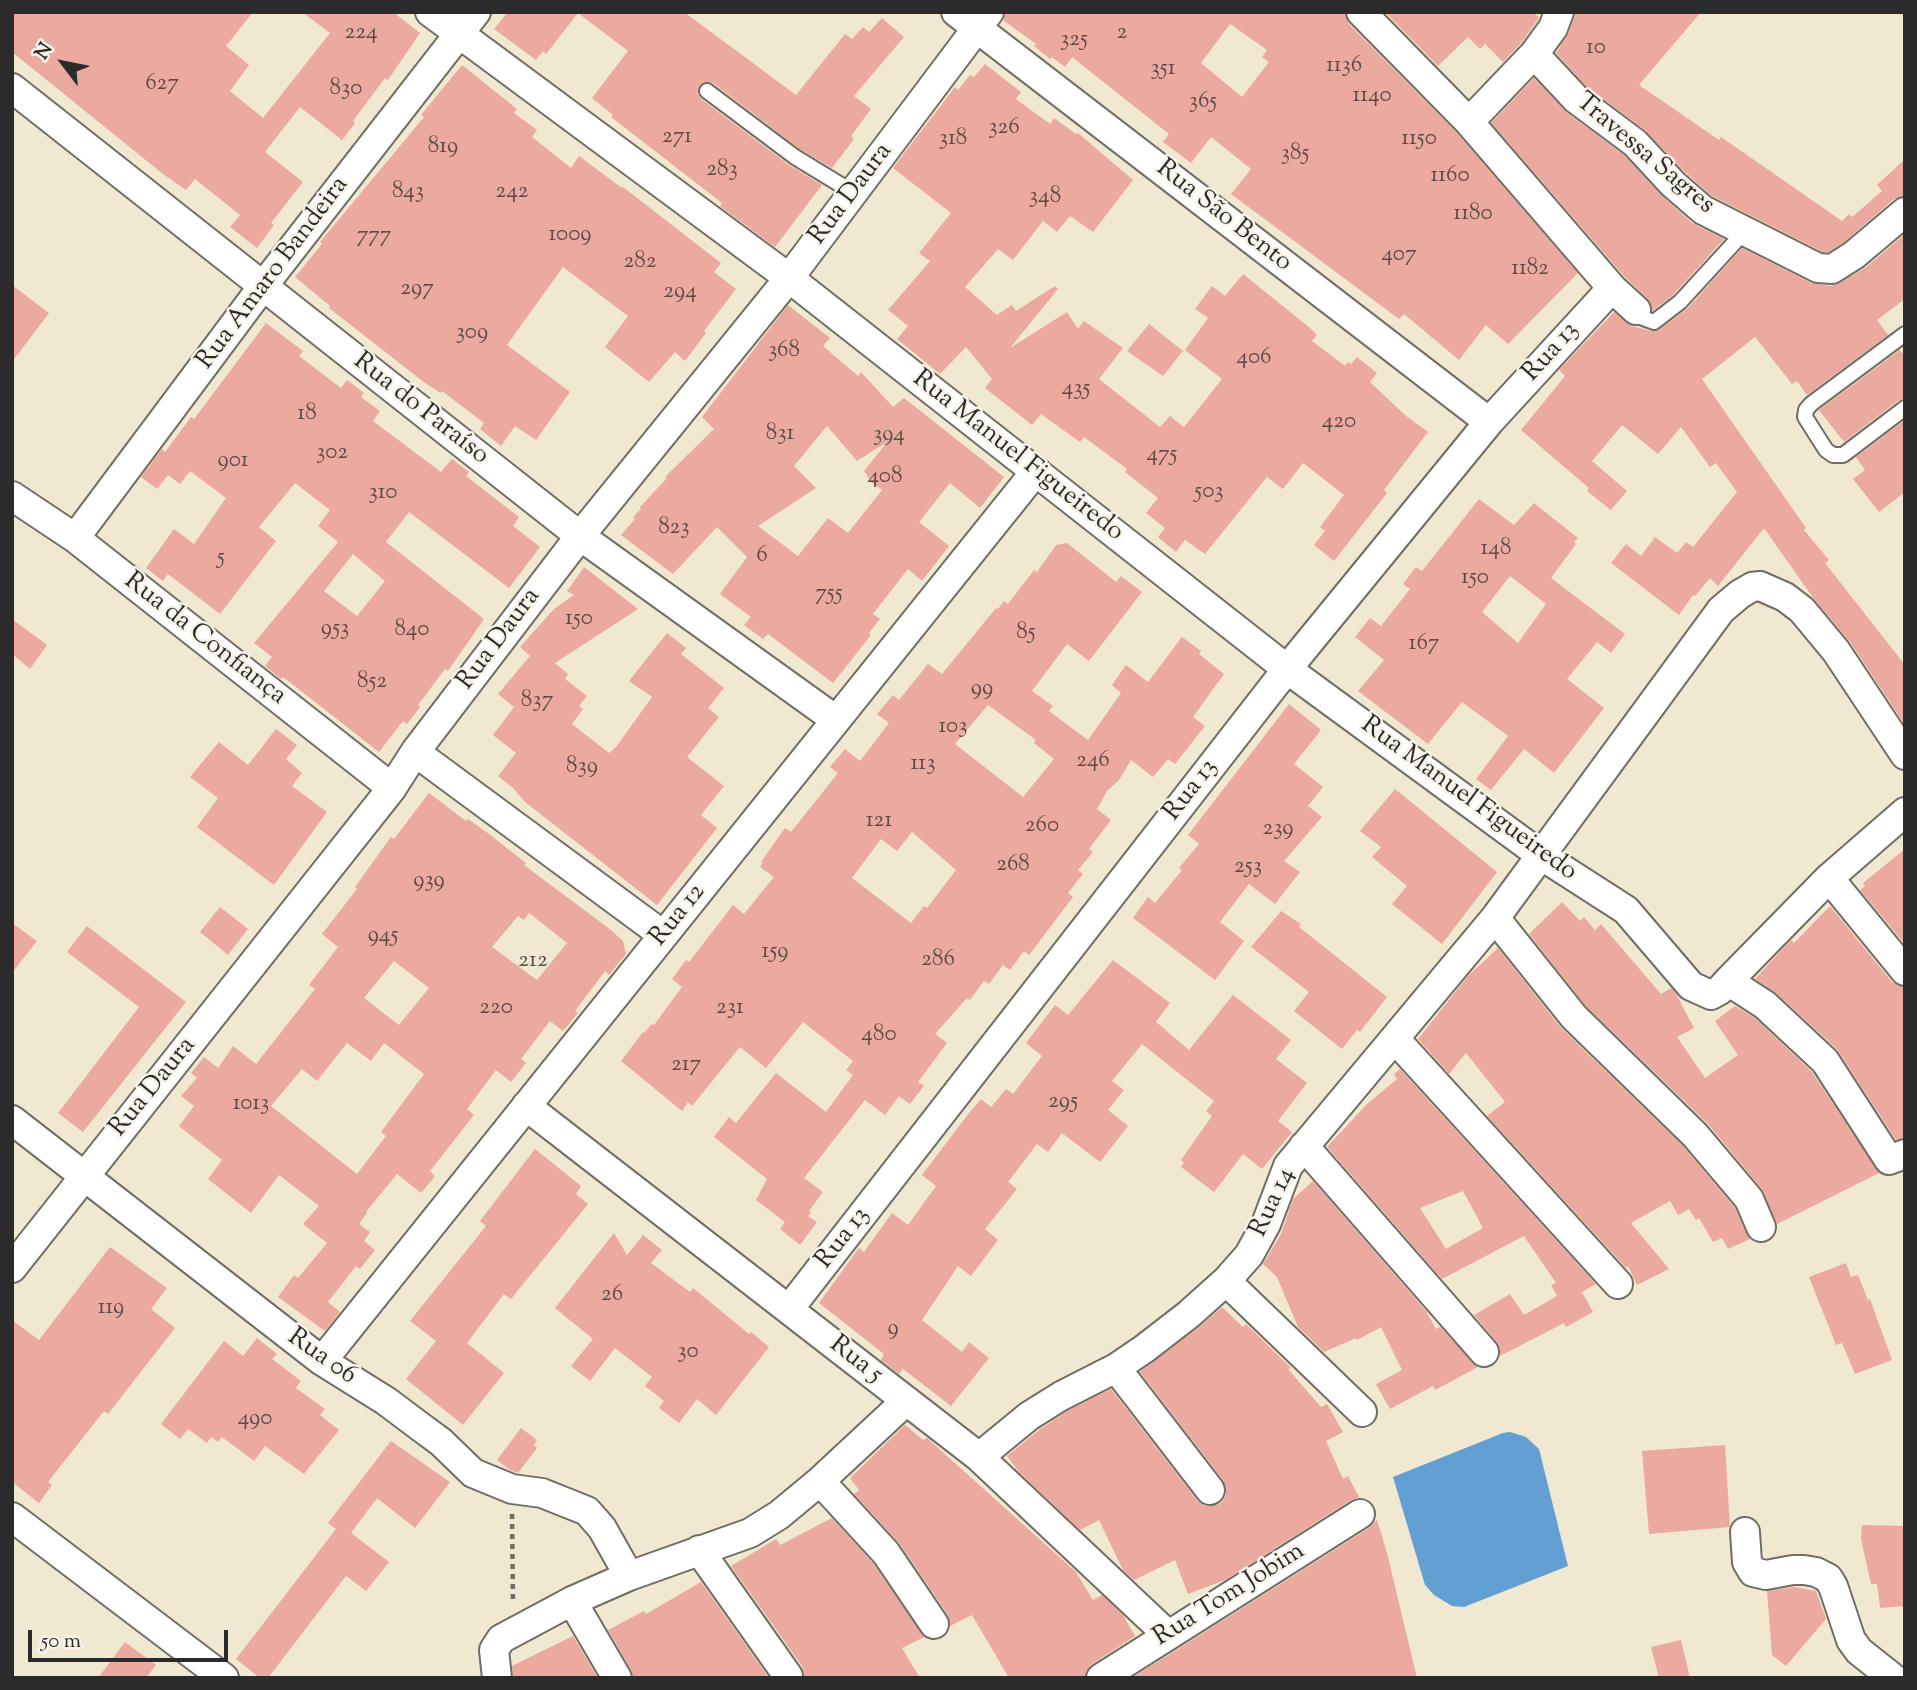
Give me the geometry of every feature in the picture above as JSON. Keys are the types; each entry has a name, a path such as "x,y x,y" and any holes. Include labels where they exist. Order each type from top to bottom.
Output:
{"street":[{"name":"Rua Manuel Figueiredo","path":"430,12 789,278 1287,669 1542,856 1626,910 1691,986 1711,995 1728,981"},
{"name":"Rua Amaro Bandeira","path":"75,538 263,286 476,12"},
{"path":"1361,12 1469,122 1612,288 1636,310"},
{"path":"1469,122 1534,54 1553,28 1559,12"},
{"name":"Rua Daura","path":"12,1268 392,788 415,752 580,536 789,278 854,193 974,18"},
{"name":"Rua São Bento","path":"974,18 1489,422"},
{"name":"Travessa Sagres","path":"1534,54 1576,99 1635,143 1673,184 1703,210 1818,268 1832,270 1905,212"},
{"name":"Rua do Paraíso","path":"12,88 580,536 836,720"},
{"name":"Rua 13","path":"789,1309 1287,669 1489,422 1612,288"},
{"name":"Rua 12","path":"322,1361 1035,471"},
{"name":"Rua da Confiança","path":"12,496 75,538 392,788"},
{"name":"Rua 14","path":"979,1457 1029,1416 1060,1396 1116,1368 1188,1315 1226,1281 1249,1255 1266,1224 1288,1166 1495,918 1721,610 1740,594 1752,587 1770,588 1802,610 1836,650 1905,755"},
{"path":"415,752 663,935"},
{"path":"1905,812 1829,878 1728,981 1765,1004 1825,1060 1889,1160 1905,1154"},
{"path":"1829,878 1905,971"},
{"path":"1495,918 1574,1017 1695,1135 1749,1199 1761,1227"},
{"path":"1395,1039 1618,1284"},
{"name":"Rua 5","path":"526,1106 979,1457 1168,1635"},
{"name":"Rua 06","path":"12,1121 322,1361 386,1401 441,1442 473,1474 512,1489 542,1493 587,1511 602,1528 629,1576"},
{"path":"1304,1146 1484,1352"},
{"path":"1226,1281 1362,1412"},
{"path":"1116,1368 1210,1490"},
{"path":"497,1678 503,1641 572,1601 629,1576 750,1534 779,1515 820,1481 906,1401"},
{"path":"820,1481 886,1553 934,1624"},
{"name":"Rua Tom Jobim","path":"1101,1678 1360,1514"},
{"path":"12,1517 224,1678"},
{"path":"1745,1532 1747,1562 1752,1572 1766,1575 1804,1570 1828,1578 1851,1640 1859,1651 1893,1678 1905,1671"},
{"path":"699,1550 788,1676"},
{"path":"572,1601 617,1678"}],"lane":[{"path":"707,91 795,157 854,193"},
{"path":"1636,310 1643,318 1654,323 1680,302 1745,231"},
{"path":"1905,334 1811,404 1805,417 1826,450 1833,455 1843,456 1905,408"}],"path":[{"path":"503,1641 512,1489"}],"water":[{"path":"1510,1432 1526,1437 1539,1449 1568,1566 1464,1607 1452,1606 1434,1595 1425,1585 1393,1477"}],"building":[{"path":"12,12 253,12 226,46 249,65 230,91 263,118 330,33 302,12 393,12 420,33 388,80 385,78 353,121 355,123 342,140 300,107 265,152 303,182 271,223 274,225 257,248 230,227 240,215 195,179 186,190 12,52"},
{"path":"508,12 684,12 796,95 845,34 852,39 863,27 869,32 882,18 904,37 854,96 871,109 851,136 854,139 832,168 800,149 713,83 704,82 699,86 698,94 701,99 789,165 822,185 775,247 720,206 722,203 611,117 613,115 592,98 628,51 578,13 546,54 543,51 536,60 494,29"},
{"path":"1005,12 1345,12 1349,24 1457,133 1578,273 1508,344 1486,325 1459,360 1404,314 1399,319 1231,194 1251,169 1211,137 1191,163 1163,142 1169,134 1072,57 1065,67 1052,57 1050,59 1034,46 1036,44 1003,20","holes":["1230,24 1267,50 1262,57 1269,62 1242,97 1201,63"]},
{"path":"1385,12 1534,12 1539,18 1503,62 1485,44 1480,49 1468,37 1438,66"},
{"path":"1576,12 1701,12 1639,85 1719,140 1721,137 1842,221 1849,214 1852,217 1882,191 1877,185 1905,159 1905,196 1894,199 1844,242 1828,252 1823,252 1712,196 1645,130 1587,87 1556,53 1568,34"},
{"path":"985,64 1021,92 1016,99 1050,124 1054,118 1078,133 1133,180 1093,232 1070,216 1057,232 1043,221 1013,260 998,249 965,287 997,315 1012,305 1016,311 1055,286 1058,289 1010,348 1067,312 1078,329 1084,321 1123,348 1099,379 1160,427 1170,416 1184,427 1222,379 1185,350 1208,318 1195,309 1212,286 1225,296 1243,274 1310,328 1317,335 1312,341 1345,366 1357,357 1377,373 1370,382 1406,416 1428,432 1384,490 1387,493 1334,561 1314,545 1325,531 1320,527 1344,495 1303,463 1283,489 1267,477 1205,554 1185,540 1176,552 1158,537 1165,528 1146,513 1158,498 1125,472 1127,469 1084,437 1080,442 1041,414 1032,425 985,388 992,379 966,347 940,374 897,339 908,326 888,310 930,261 919,253 951,213 893,168 955,87 958,90 970,75 974,77"},
{"path":"462,65 517,109 514,113 537,130 532,137 571,168 579,156 623,187 721,263 714,272 736,289 685,361 675,352 649,382 605,347 628,316 563,267 507,345 570,392 536,440 515,426 501,446 480,429 484,423 442,391 441,393 425,383 329,308 330,306 295,277 322,244 320,242 424,117 421,115"},
{"path":"1534,78 1566,112 1624,155 1661,195 1692,223 1724,239 1673,295 1652,311 1647,298 1624,276 1491,123"},
{"path":"1905,234 1905,299 1877,320 1888,335 1807,395 1797,381 1792,384 1755,337 1702,379 1806,528 1804,530 1829,560 1825,563 1905,665 1905,725 1850,642 1814,599 1764,528 1718,586 1710,578 1695,596 1693,595 1679,615 1611,563 1626,544 1641,556 1655,537 1677,553 1686,542 1693,547 1737,492 1716,463 1710,467 1681,427 1658,454 1622,425 1592,461 1627,491 1611,510 1521,430 1565,376 1559,370 1614,312 1632,326 1651,331 1659,330 1687,309 1742,248 1811,283 1831,286 1865,268"},
{"path":"12,285 49,313 12,362"},
{"path":"788,305 830,338 823,346 858,376 861,372 893,407 904,398 1004,477 980,508 950,483 919,522 949,546 922,581 908,569 873,614 880,619 869,633 871,635 833,683 768,634 763,639 744,625 751,617 720,594 747,557 717,527 673,574 621,535 635,519 633,517 640,507 667,478 665,477 714,429 702,417","holes":["827,426 857,461 887,442 864,471 872,483 882,490 848,533 828,518 798,556 758,526 816,488 794,466"]},
{"path":"266,323 303,351 299,356 341,388 347,380 364,393 361,397 380,411 373,421 441,472 452,459 469,472 466,476 519,517 513,526 540,547 509,588 409,512 386,542 484,619 448,671 445,669 418,705 420,707 407,724 403,721 379,752 265,666 272,657 254,643 338,542 318,526 330,510 295,483 259,527 276,541 220,614 168,574 163,581 146,568 174,529 194,544 226,498 190,471 180,484 168,475 157,489 141,477 162,449 165,452 191,417 194,419","holes":["353,554 385,581 357,616 324,591"]},
{"path":"1149,324 1183,351 1163,376 1127,351"},
{"path":"1900,350 1905,357 1905,398 1844,442 1819,410"},
{"path":"1905,420 1905,492 1879,512 1853,479 1865,470 1856,457"},
{"path":"1479,499 1514,525 1534,503 1578,538 1551,578 1625,634 1611,653 1597,642 1567,679 1604,708 1554,773 1524,749 1491,790 1476,779 1508,736 1462,702 1428,744 1358,691 1384,660 1355,637 1370,618 1381,626 1410,589 1403,584 1416,567 1422,571","holes":["1510,576 1546,604 1518,643 1482,612"]},
{"path":"1067,543 1116,582 1121,576 1142,592 1089,661 1067,644 1032,691 1053,706 1049,711 1088,740 1121,693 1112,685 1126,665 1148,682 1182,637 1224,674 1193,717 1205,726 1175,764 1168,759 1153,777 1131,760 1097,809 1111,820 1089,849 1093,852 1078,870 1083,874 1068,893 1073,897 1029,955 1024,951 1010,970 1003,965 989,984 984,981 970,1000 967,998 935,1034 947,1043 918,1082 924,1086 910,1104 899,1096 885,1115 865,1100 804,1178 823,1192 808,1216 817,1222 800,1245 780,1229 785,1222 756,1200 767,1179 714,1137 729,1117 736,1123 776,1073 826,1112 853,1075 846,1070 853,1061 803,1022 766,1068 740,1047 692,1106 688,1102 682,1111 621,1061 643,1032 654,1025 682,987 672,979 686,960 689,962 733,905 744,914 774,877 760,867 763,863 761,862 785,828 791,832 838,773 830,767 845,749 860,761 889,723 877,714 893,695 899,700 928,664 942,674 996,608 1004,601 1008,604 1034,570 1037,572 1056,545","holes":["988,705 1036,740 1034,743 1054,759 1023,797 955,744","912,832 956,870 927,908 924,906 911,923 852,878 881,839 897,851"]},
{"path":"584,567 638,609 555,663 568,674 565,679 587,696 579,706 583,709 572,724 609,753 616,747 652,697 629,681 667,633 686,648 681,654 724,688 708,708 719,717 687,757 724,786 701,815 717,828 657,905 525,802 498,776 516,753 493,735 514,707 498,694 530,656 520,647 554,609 574,595 567,591"},
{"path":"12,619 47,645 30,669 12,654"},
{"path":"1289,704 1321,730 1294,764 1323,787 1308,806 1322,817 1284,861 1300,872 1275,904 1249,884 1220,922 1244,941 1215,980 1133,918 1148,897 1155,903 1182,870 1179,868 1199,844 1188,835"},
{"path":"276,729 297,745 286,759 302,773 292,786 327,812 274,885 197,827 218,798 190,777 219,742 248,765"},
{"path":"1395,789 1497,872 1442,944 1392,904 1407,886 1372,857 1381,847 1360,831"},
{"path":"429,793 466,821 468,819 489,834 526,863 524,865 611,930 623,941 626,954 609,975 605,971 563,1031 550,1021 521,1059 526,1063 511,1082 496,1070 467,1109 474,1115 430,1171 435,1176 421,1193 397,1174 366,1212 359,1224 370,1232 364,1241 375,1250 360,1269 356,1266 328,1302 340,1312 325,1331 278,1297 294,1275 298,1278 327,1243 303,1224 319,1206 279,1175 251,1213 208,1179 222,1160 179,1126 194,1106 181,1096 197,1078 191,1073 204,1057 218,1068 233,1046 256,1064 315,989 309,985 338,947 322,934 357,889 355,887 391,837 394,839","holes":["529,913 567,943 537,980 492,947 518,916 524,920","394,961 429,988 399,1025 364,998","347,1043 371,1061 384,1043 424,1074 381,1132 386,1136 357,1174 271,1106 302,1069 317,1081"]},
{"path":"1905,849 1905,944 1860,890 1865,886 1863,883"},
{"path":"1562,902 1580,921 1584,917 1595,930 1601,924 1661,994 1671,988 1675,992 1694,1028 1677,1037 1705,1078 1738,1055 1715,1021 1735,1006 1755,1018 1812,1072 1879,1173 1777,1224 1762,1189 1708,1124 1586,1006 1529,934"},
{"path":"1830,906 1892,982 1905,987 1905,1138 1896,1140 1837,1049 1776,993 1755,979 1791,940 1794,943"},
{"path":"220,907 248,929 228,955 200,932"},
{"path":"1281,911 1301,924 1299,927 1387,997 1360,1032 1357,1030 1342,1049 1294,1011 1309,992 1251,947"},
{"path":"12,923 37,941 12,973"},
{"path":"87,926 186,1002 83,1132 58,1113 139,1007 67,952"},
{"path":"1498,948 1562,1029 1683,1146 1735,1208 1750,1239 1728,1249 1722,1238 1713,1242 1699,1218 1696,1220 1689,1209 1678,1215 1670,1201 1631,1223 1669,1269 1637,1285 1628,1266 1626,1268 1487,1116 1505,1102 1466,1053 1449,1074 1418,1039 1468,976"},
{"path":"1113,960 1170,1003 1156,1022 1189,1050 1233,995 1291,1040 1276,1059 1307,1083 1278,1121 1292,1132 1262,1169 1243,1154 1214,1192 1181,1167 1184,1163 1181,1160 1212,1116 1206,1111 1214,1101 1142,1044 1112,1081 1124,1090 1108,1110 1128,1126 1100,1162 1062,1133 1048,1152 1037,1144 1008,1182 1017,1189 985,1229 998,1240 971,1276 958,1266 922,1320 962,1352 969,1342 989,1358 951,1406 903,1369 899,1374 881,1360 884,1354 819,1303 859,1248 864,1252 892,1213 908,1225 936,1186 922,1175 969,1113 981,1099 991,1107 1006,1089 1013,1094 1042,1056 1026,1043 1055,1005 1068,1015"},
{"path":"1400,1069 1596,1284 1582,1292 1593,1312 1566,1327 1564,1323 1500,1356 1497,1342 1474,1315 1510,1294 1524,1315 1557,1296 1551,1285 1556,1283 1524,1236 1442,1279 1327,1147 1367,1104 1397,1079 1394,1074","holes":["1463,1191 1483,1228 1446,1249 1420,1208"]},
{"path":"535,1149 581,1186 576,1194 588,1204 511,1299 504,1294 467,1343 504,1373 463,1425 406,1379 436,1341 410,1321 486,1226 480,1221"},
{"path":"1313,1181 1426,1311 1436,1329 1440,1327 1478,1367 1435,1390 1433,1386 1390,1409 1376,1384 1402,1370 1381,1327 1357,1340 1356,1338 1324,1352 1298,1327 1277,1277 1263,1264 1281,1234 1293,1199"},
{"path":"614,1233 627,1255 643,1235 662,1250 651,1263 690,1292 693,1288 769,1347 716,1415 697,1399 679,1423 659,1408 664,1401 645,1386 652,1377 615,1348 590,1381 571,1366 593,1339 555,1308"},
{"path":"110,1247 167,1288 151,1309 175,1328 108,1414 104,1411 48,1482 52,1485 39,1503 12,1482 12,1320 39,1340"},
{"path":"1846,1263 1851,1277 1858,1275 1868,1300 1870,1299 1892,1360 1855,1374 1842,1343 1836,1345 1809,1277"},
{"path":"1222,1307 1243,1327 1246,1324 1291,1368 1288,1369 1321,1407 1327,1404 1343,1432 1326,1441 1343,1479 1348,1476 1359,1497 1225,1580 1188,1594 1175,1560 1134,1580 1123,1570 1099,1520 1080,1530 1019,1472 1007,1456 1069,1410 1111,1389 1197,1500 1204,1506 1220,1504 1226,1496 1223,1480 1140,1372"},
{"path":"257,1338 277,1354 272,1359 301,1381 296,1388 325,1409 320,1415 339,1430 304,1474 265,1446 254,1461 222,1437 218,1442 211,1437 207,1443 188,1429 180,1439 161,1424 224,1341 243,1356"},
{"path":"905,1425 923,1440 927,1438 1076,1572 1093,1600 1102,1595 1123,1615 1135,1636 1092,1664 1085,1678 1009,1678 972,1615 950,1626 948,1615 900,1544 854,1494 859,1490 850,1478"},
{"path":"521,1428 537,1440 534,1445 537,1448 518,1473 497,1460"},
{"path":"391,1441 450,1482 415,1528 377,1498 351,1533 389,1562 366,1591 346,1576 268,1678 260,1678 236,1659 336,1529 328,1523"},
{"path":"1725,1445 1730,1527 1649,1534 1642,1451"},
{"path":"832,1518 873,1563 924,1637 902,1648 920,1678 804,1678 802,1666 731,1566 776,1539 780,1545"},
{"path":"1377,1520 1417,1678 1132,1678 1369,1528"},
{"path":"1862,1525 1905,1526 1905,1606 1880,1608 1877,1584 1871,1584 1861,1539"},
{"path":"701,1582 769,1678 634,1678 608,1630 644,1611 646,1614"},
{"path":"1795,1587 1816,1591 1826,1619 1786,1666 1772,1655 1767,1591"},
{"path":"573,1636 598,1678 513,1678 512,1666"},
{"path":"1681,1640 1690,1678 1659,1678 1651,1647"},
{"path":"125,1642 156,1665 146,1678 98,1678"}]}
